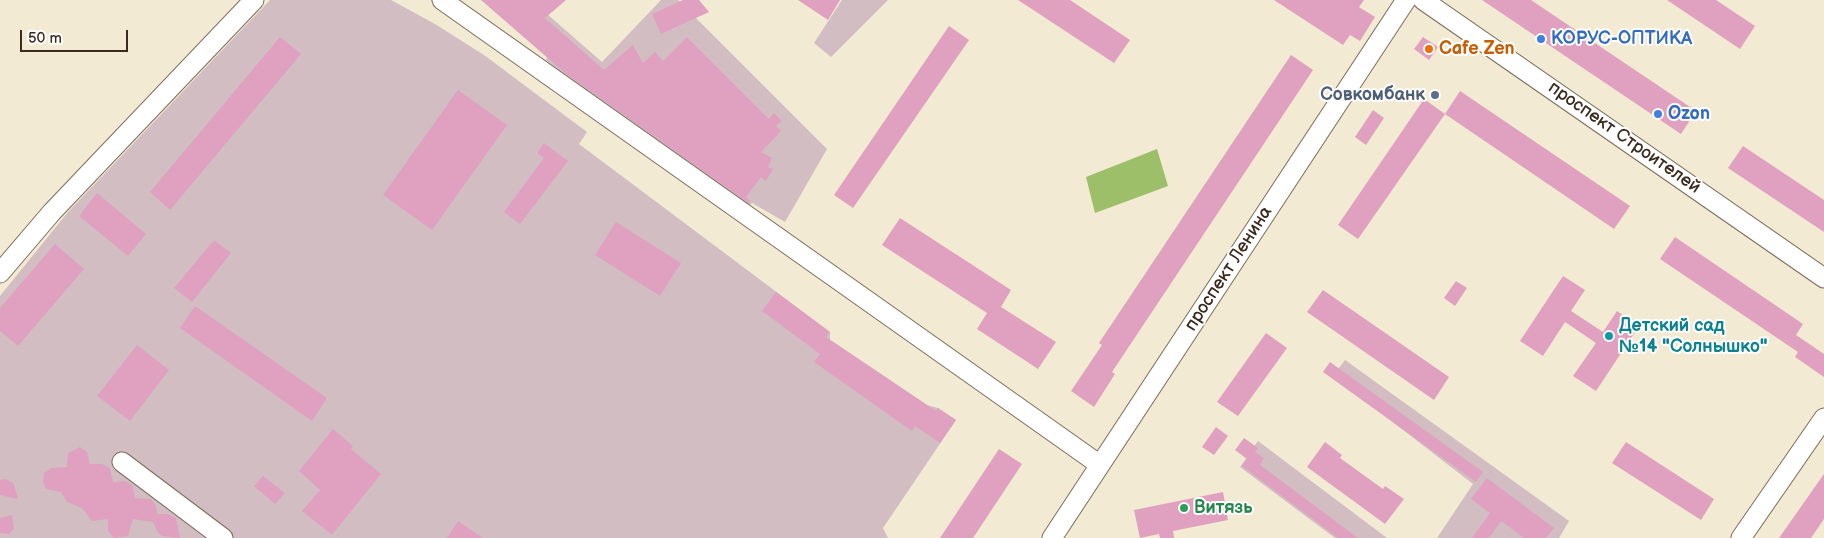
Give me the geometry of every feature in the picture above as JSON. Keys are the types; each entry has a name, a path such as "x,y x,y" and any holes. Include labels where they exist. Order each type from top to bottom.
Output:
{"street":[{"path":"0,274 52,212 254,0"},
{"path":"442,0 1100,465"},
{"name":"проспект Ленина","path":"1052,538 1406,0"},
{"name":"проспект Строителей","path":"1423,0 1824,278"},
{"path":"1741,538 1824,418"},
{"path":"122,462 223,538"}],"shaded area":[{"path":"270,0 391,0 435,24 484,55 587,132 579,144 830,332 830,340 927,405 938,408 956,420 883,528 888,538 0,538 0,296 68,212"},
{"path":"531,0 602,62 661,0 678,0 827,149 785,222 752,203 740,216 641,141 546,60 552,44"},
{"path":"842,0 888,0 831,57 814,43"},
{"path":"1345,360 1569,521 1559,538 1437,538 1473,484 1333,376"},
{"path":"1258,441 1387,538 1335,538 1240,467"}],"green space":[{"path":"1157,149 1168,186 1095,213 1086,177"}],"building":[{"path":"481,0 566,0 545,18 604,70 633,45 643,63 655,52 663,61 687,37 769,119 774,113 782,121 776,126 781,131 761,152 772,158 768,167 773,169 766,181 761,177 746,197 750,201 748,203 565,73"},
{"path":"683,0 699,0 709,12 661,34 652,14"},
{"path":"798,0 840,0 828,20"},
{"path":"1018,0 1070,0 1130,40 1114,63"},
{"path":"1274,0 1364,0 1359,7 1375,17 1360,41 1350,35 1343,45"},
{"path":"1482,0 1531,0 1696,111 1681,134"},
{"path":"1667,0 1716,0 1755,26 1740,49"},
{"path":"949,26 969,40 853,208 834,195"},
{"path":"280,37 301,54 170,210 150,192"},
{"path":"1423,37 1438,47 1429,60 1414,49"},
{"path":"1291,55 1313,70 1112,372 1115,374 1094,407 1071,391 1102,345 1099,343"},
{"path":"458,90 507,125 432,230 383,195"},
{"path":"1460,91 1630,206 1614,229 1445,114"},
{"path":"1424,99 1445,114 1358,239 1338,225"},
{"path":"1373,110 1384,118 1366,145 1355,137"},
{"path":"544,143 568,161 520,224 504,212 544,158 537,153"},
{"path":"1743,146 1824,200 1824,232 1728,168"},
{"path":"97,193 146,234 128,256 79,216"},
{"path":"900,218 1011,290 1001,307 1056,342 1038,369 977,329 987,313 882,245"},
{"path":"616,222 681,263 660,296 595,255"},
{"path":"1675,237 1803,324 1796,335 1824,354 1824,377 1795,357 1798,352 1660,259"},
{"path":"214,240 231,253 192,302 174,288"},
{"path":"55,244 84,269 18,346 0,331 0,308"},
{"name":"Детский сад №14 \"Солнышко\"","path":"1563,276 1585,290 1571,311 1603,332 1617,311 1639,326 1596,391 1573,376 1596,343 1565,322 1543,356 1520,341"},
{"path":"1456,281 1467,288 1455,306 1444,298"},
{"path":"1323,290 1449,377 1434,400 1307,312"},
{"path":"776,292 830,332 826,337 936,411 938,408 956,420 940,443 915,426 912,431 814,362 820,354 762,311"},
{"path":"195,306 327,398 312,421 180,328"},
{"path":"1266,333 1287,348 1238,416 1217,402"},
{"path":"137,345 169,370 130,421 97,396"},
{"path":"1330,362 1483,472 1476,482 1323,372"},
{"path":"1216,427 1228,436 1214,455 1202,447"},
{"path":"333,429 353,446 351,449 381,474 332,535 302,511 320,490 299,471"},
{"path":"1244,438 1258,448 1255,452 1264,458 1260,465 1358,538 1338,538 1242,466 1247,459 1235,450"},
{"path":"1325,442 1342,455 1340,458 1383,489 1385,486 1404,499 1385,524 1307,467"},
{"path":"1626,442 1714,499 1701,520 1612,463"},
{"path":"80,447 87,452 90,464 102,464 110,468 113,482 125,481 132,485 135,498 151,499 156,506 157,514 168,514 176,518 180,538 162,536 158,533 153,522 133,519 128,536 114,538 108,531 108,519 92,521 82,508 67,502 61,492 46,489 43,482 44,473 51,468 67,467 68,453"},
{"path":"999,449 1022,464 973,538 940,538"},
{"path":"1824,474 1824,519 1811,538 1779,538"},
{"path":"263,476 285,493 275,504 254,486"},
{"path":"1487,478 1554,528 1546,538 1524,538 1501,521 1489,538 1472,538 1490,513 1471,499"},
{"path":"6,479 14,484 18,499 0,495 0,480"},
{"path":"1223,492 1228,520 1173,531 1174,538 1160,538 1159,534 1140,538 1134,510"},
{"path":"12,515 14,529 9,534 0,533 0,518"},
{"path":"458,521 483,538 447,538"}],"place":[{"name":"КОРУС-ОПТИКА","path":"1541,39"},
{"name":"Cafe Zen","path":"1429,49"},
{"name":"Совкомбанк","path":"1435,95"},
{"name":"Ozon","path":"1658,114"},
{"name":"Детский сад №14 \"Солнышко\"","path":"1609,336"},
{"name":"Витязь","path":"1184,508"}]}
